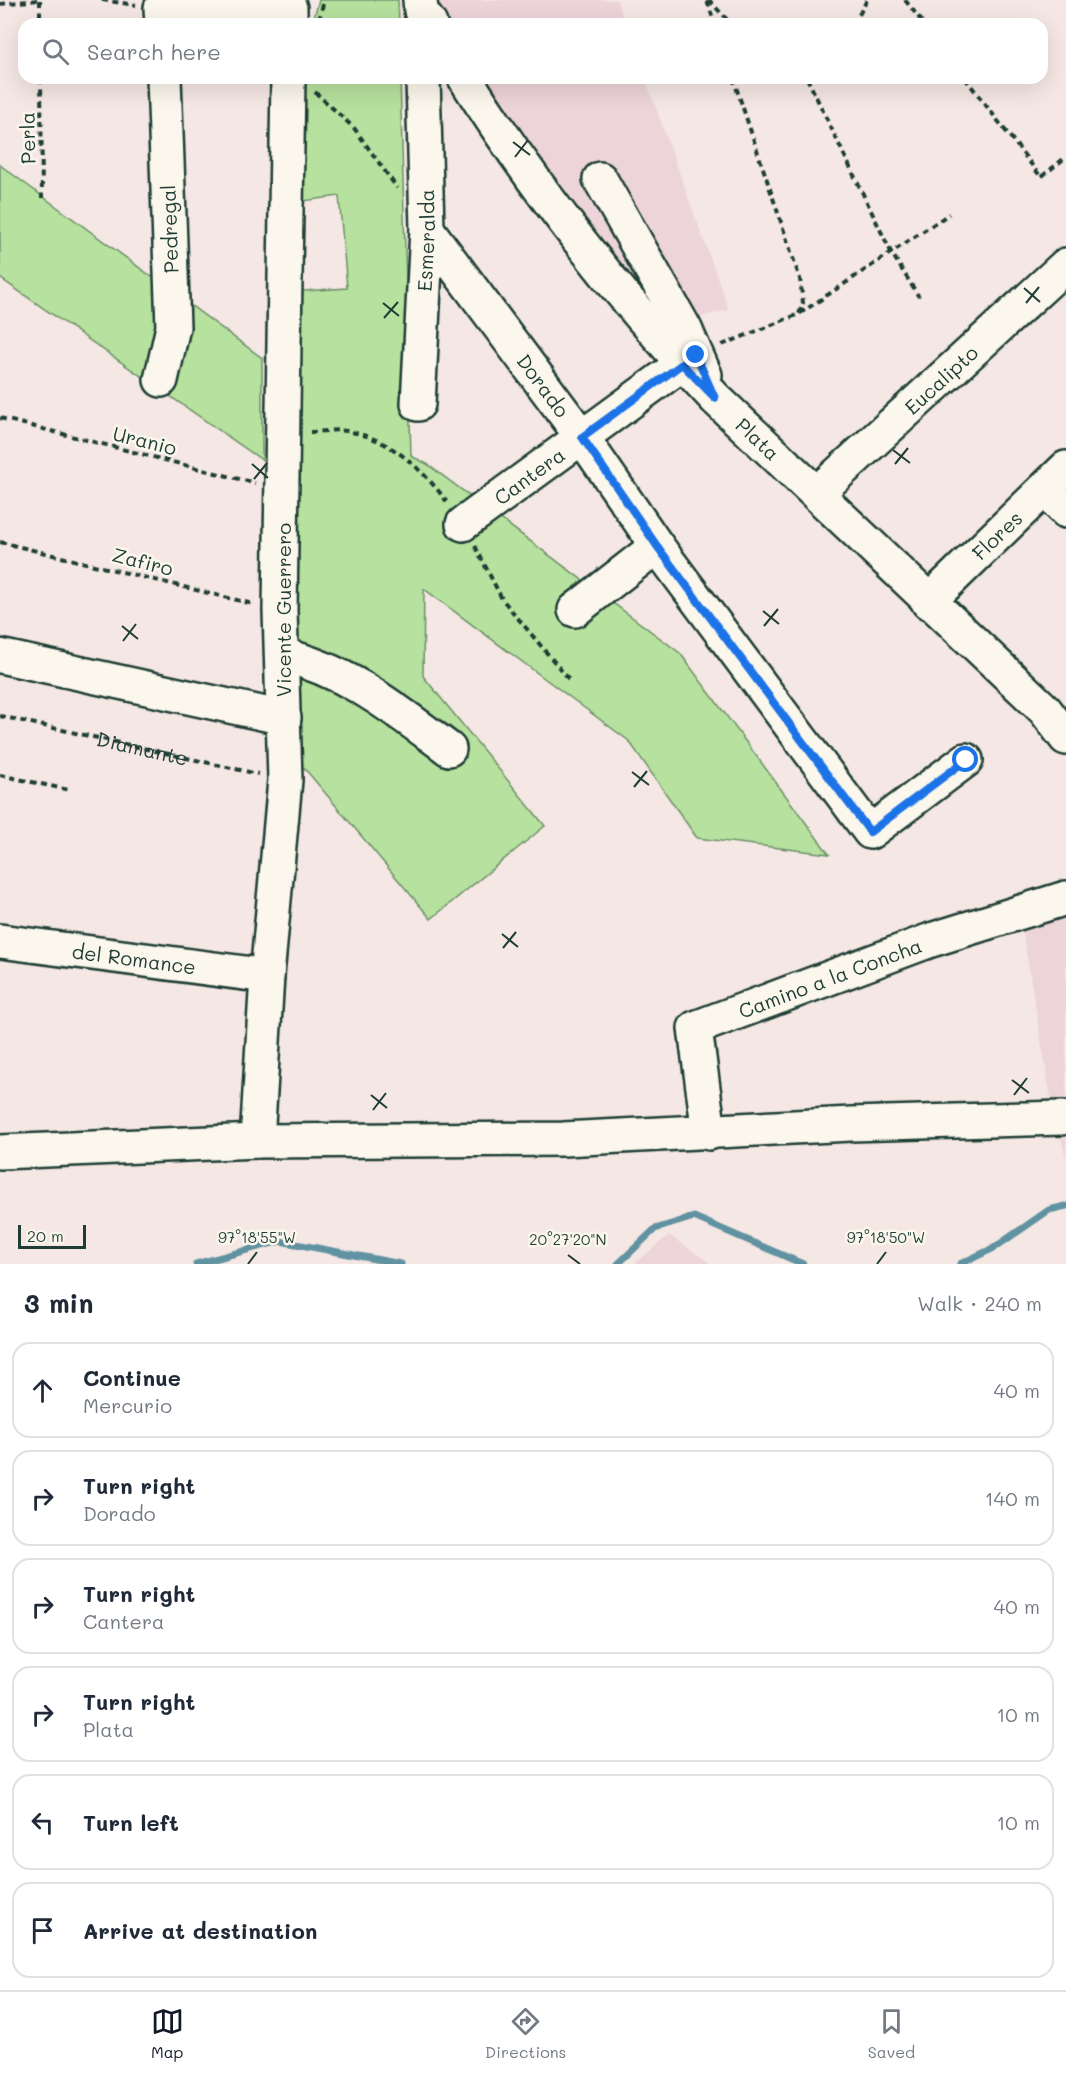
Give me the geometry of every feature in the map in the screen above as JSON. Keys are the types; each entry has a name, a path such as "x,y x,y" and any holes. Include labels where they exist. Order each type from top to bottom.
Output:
{"street":[{"path":"162,16 254,18"},
{"name":"Pedregal","path":"161,380 173,327 164,84"},
{"name":"Vicente Guerrero","path":"257,1141 267,976 285,780 280,610 288,84"},
{"name":"Esmeralda","path":"418,404 427,229 423,84"},
{"name":"Plata","path":"469,84 566,224 689,359 715,398 817,493 928,602 1045,710 1066,738"},
{"path":"600,179 685,329 689,359"},
{"name":"Dorado","path":"427,229 582,437 657,546 870,832 966,760"},
{"name":"Eucalipto","path":"817,493 1066,265"},
{"name":"Cantera","path":"464,524 689,359"},
{"name":"Flores","path":"928,602 1059,489"},
{"path":"575,610 657,546"},
{"path":"0,656 284,718"},
{"path":"282,656 312,662 373,692 448,749"},
{"name":"Camino a la Concha","path":"710,1133 695,1028 931,940 1066,898"},
{"name":"del Romance","path":"0,941 267,976"},
{"path":"0,1152 257,1141 563,1139 851,1124 1062,1118"}],"path":[{"path":"0,4 39,0 40,18"},
{"path":"102,0 162,16"},
{"path":"301,18 324,0"},
{"path":"708,0 713,18"},
{"path":"708,0 725,18"},
{"path":"858,18 867,0"},
{"path":"905,0 919,18"},
{"name":"Perla","path":"41,84 42,198"},
{"path":"306,84 354,128 400,192"},
{"path":"735,84 800,279 803,303 800,314"},
{"path":"810,84 891,252 920,297"},
{"path":"970,84 1041,177 1066,157"},
{"path":"689,359 800,314 949,214"},
{"name":"Uranio","path":"0,418 283,490"},
{"name":"Zafiro","path":"0,542 280,610"},
{"name":"Diamante","path":"0,716 285,780"},
{"path":"0,775 69,790"}],"shaded area":[{"path":"437,0 617,0 623,18 444,18"},
{"path":"480,84 647,84 729,310 659,327"},
{"path":"1066,901 1066,1158 1050,1093 1019,911"},
{"path":"669,1235 711,1264 634,1264"}],"green space":[{"path":"319,0 398,0 399,18 314,18"},
{"path":"292,84 400,84 411,456 427,464 680,653 829,854 697,838 629,741 424,589 423,676 545,826 431,919 300,763 289,292 347,288 339,196 289,203"},
{"path":"0,165 262,358 262,460 0,278"}],"waterway":[{"path":"960,1264 994,1248 1049,1210 1066,1206"},
{"path":"618,1264 655,1229 694,1217 803,1264"},
{"path":"196,1264 280,1241 401,1264"}],"route":[{"path":"696,355 715,398 682,364 582,437 657,546 870,832 966,760"}]}
